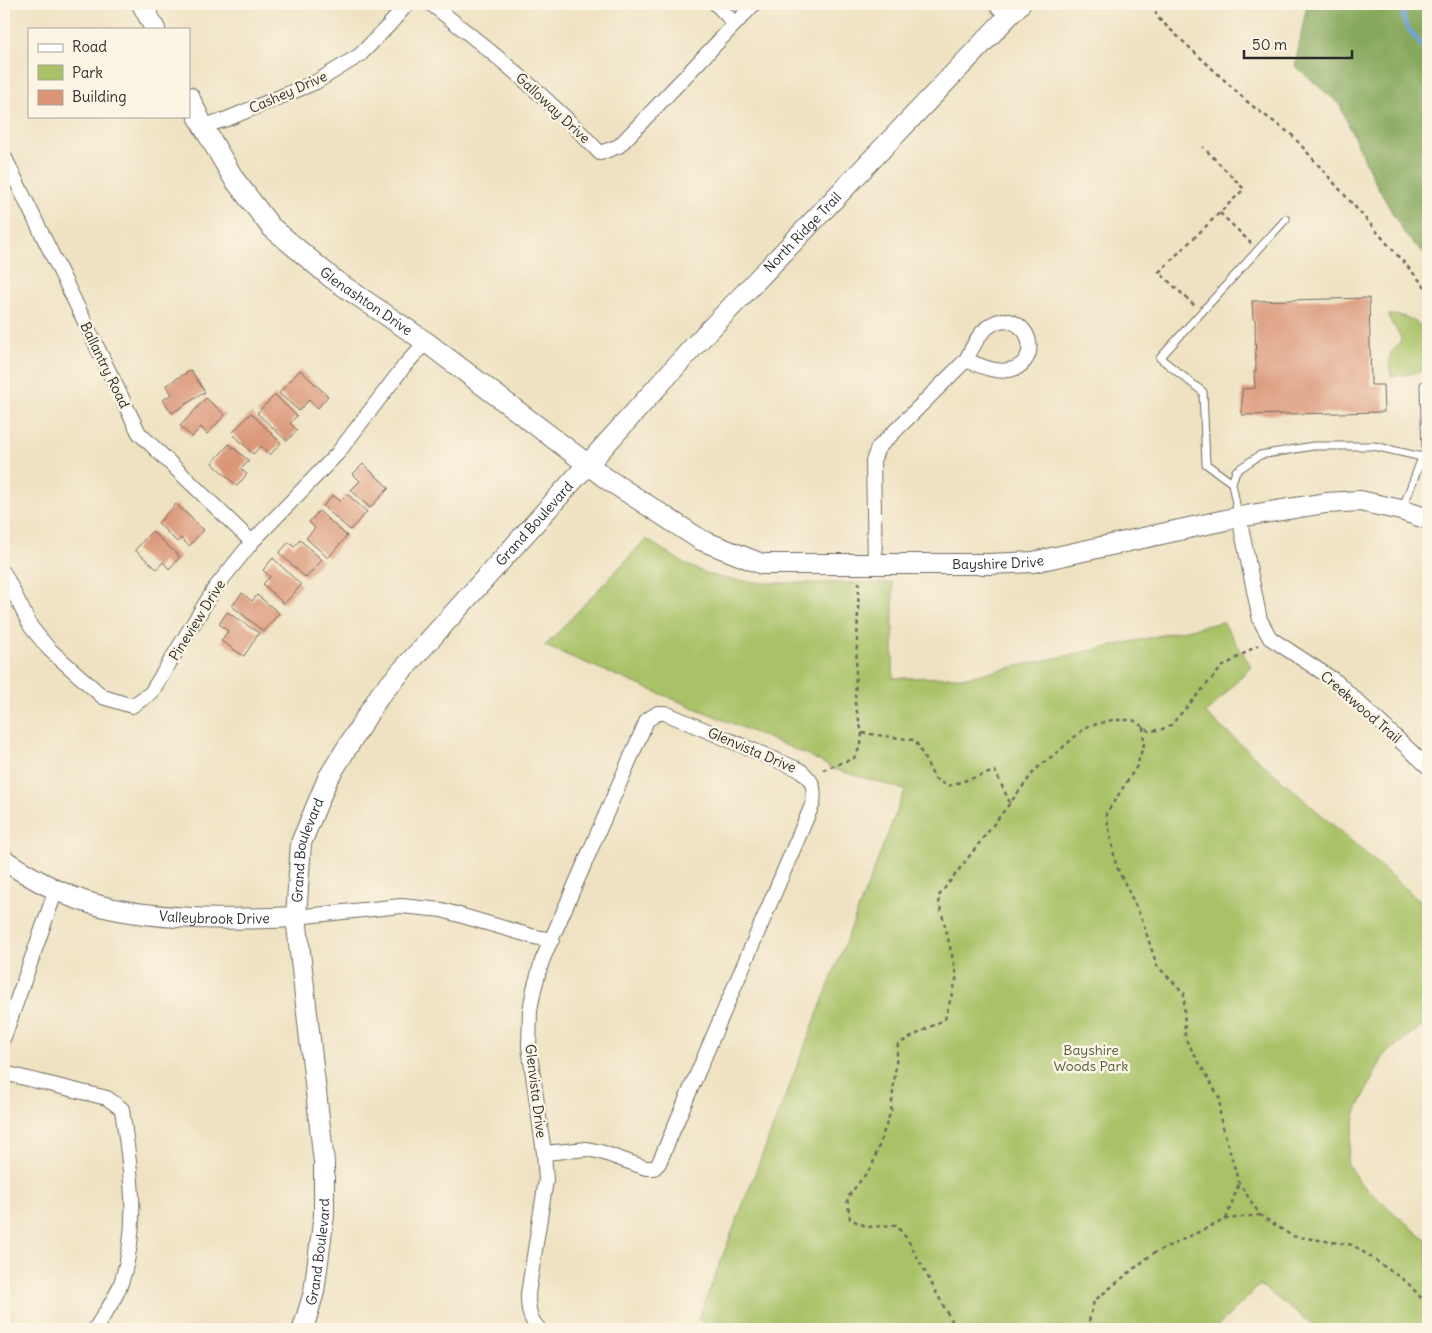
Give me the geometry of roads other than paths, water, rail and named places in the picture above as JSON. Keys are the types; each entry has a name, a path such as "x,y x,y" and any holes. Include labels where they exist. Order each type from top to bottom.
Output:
{"street":[{"path":"142,4 154,28"},
{"name":"Cashey Drive","path":"203,126 227,119 316,82 360,55 407,4"},
{"name":"Galloway Drive","path":"431,4 504,62 600,153 619,146 754,4"},
{"path":"716,4 735,24"},
{"name":"North Ridge Trail","path":"587,464 703,336 1008,8"},
{"name":"Glenashton Drive","path":"190,99 203,126 234,179 271,227 333,279 426,342 587,464"},
{"name":"Ballantry Road","path":"4,156 139,433 252,542"},
{"path":"875,564 873,461 878,448 966,360 988,325 996,321 1012,321 1026,331 1030,347 1028,355 1017,368 1000,371 966,360"},
{"name":"Pineview Drive","path":"4,573 31,627 49,650 103,696 132,706 151,693 215,588 252,542 337,454 405,365 426,342"},
{"name":"Bayshire Drive","path":"587,464 701,540 762,564 987,564 1033,562 1239,518 1326,503 1360,501 1402,510 1428,519"},
{"name":"Grand Boulevard","path":"304,1329 314,1292 324,1215 324,1162 296,917 301,843 328,778 380,695 587,464"},
{"name":"Creekwood Trail","path":"1239,518 1260,620 1270,638 1337,682 1428,767"},
{"name":"Glenvista Drive","path":"539,1329 533,1323 528,1310 528,1294 546,1180 544,1153 528,1047 530,1010 542,961 647,720 658,713 670,715 800,770 809,778 814,789 813,803 659,1163 654,1168 646,1168 587,1148 544,1153"},
{"name":"Valleybrook Drive","path":"4,860 33,879 56,890 108,908 166,916 264,918 296,917 401,906 442,910 535,937 552,940"},
{"path":"4,1037 56,890"},
{"path":"4,1073 107,1098 122,1109 133,1191 132,1237 121,1284 95,1329"}],"lane":[{"path":"1232,483 1206,464 1203,392 1160,358 1286,219"},
{"path":"1402,510 1425,452 1424,385 1428,382"},
{"path":"1239,518 1232,483 1236,471 1260,455 1314,446 1374,446 1425,452"}],"waterway":[{"path":"1401,4 1405,24 1428,54"}],"park label":[{"name":"Bayshire Woods Park","path":"1091,1058"}]}
